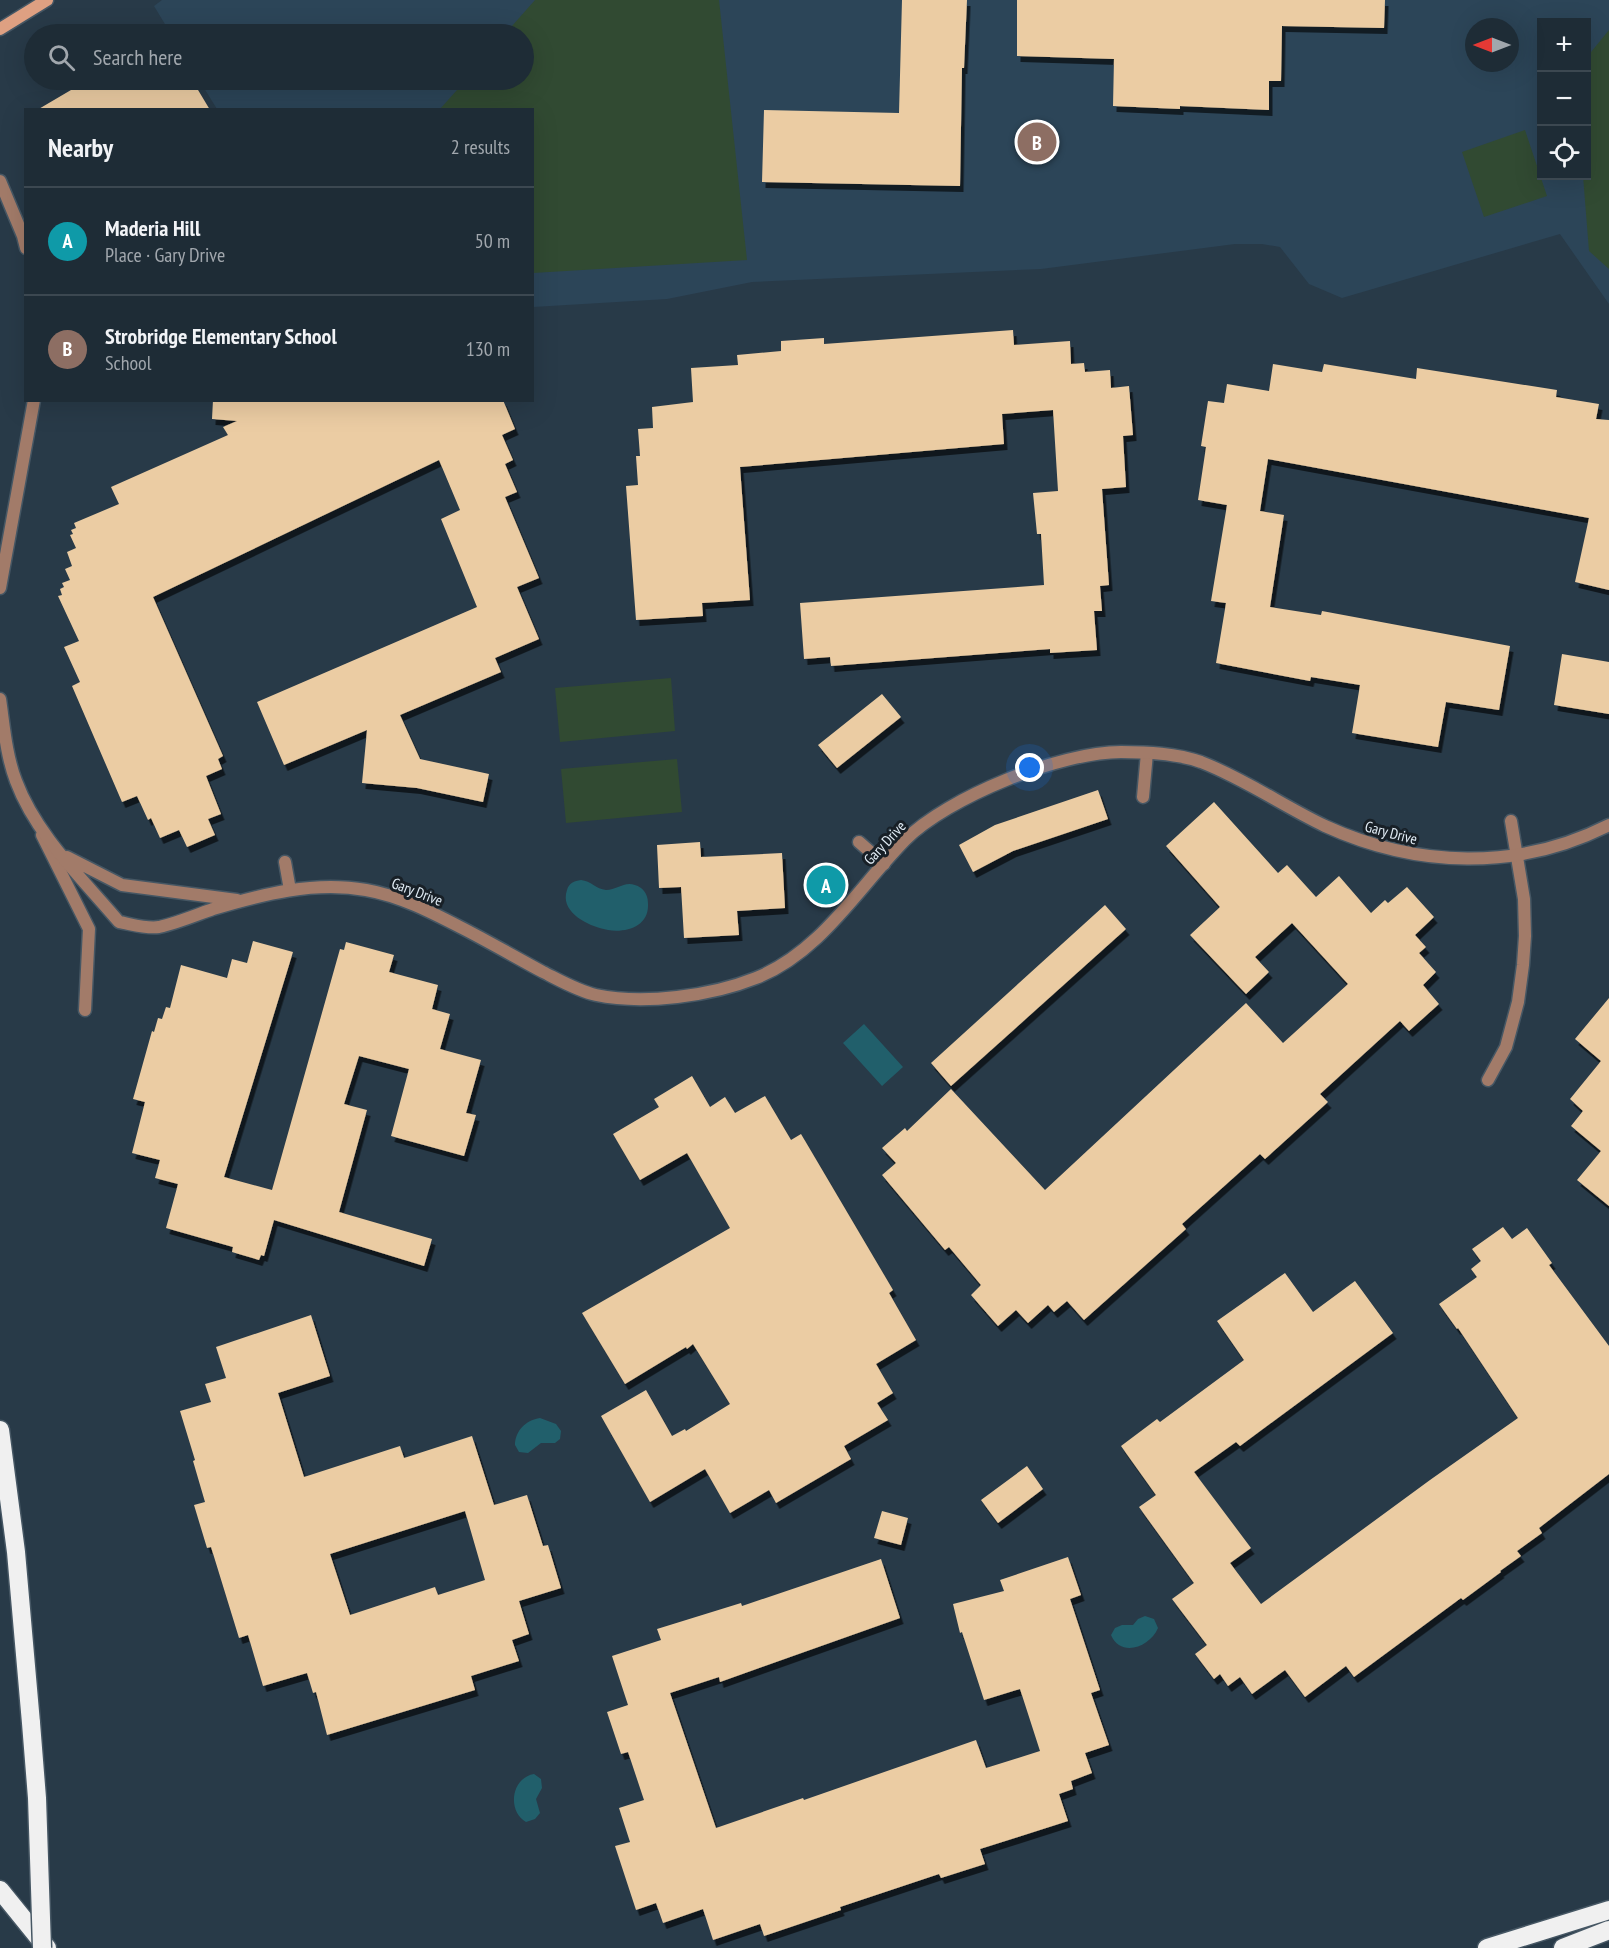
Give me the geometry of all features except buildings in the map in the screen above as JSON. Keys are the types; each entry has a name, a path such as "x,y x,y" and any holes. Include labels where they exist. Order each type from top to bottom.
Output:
{"highway":[{"path":"0,1430 16,1552 31,1723 37,1798 42,1948"},
{"path":"0,1890 47,1948"},
{"path":"1487,1948 1609,1910"},
{"path":"1563,1948 1609,1930"}],"main road":[{"path":"0,29 47,0"}],"street":[{"path":"0,181 24,240"},
{"path":"0,588 34,402"},
{"name":"Gary Drive","path":"0,699 5,737 15,780 36,824 118,922 156,928 241,900 290,890 339,887 370,891 421,906 555,979 594,995 636,999 681,997 719,991 757,978 783,965 820,936 907,838 938,814 982,790 1082,756 1117,752 1164,753 1198,761 1250,784 1322,825 1357,839 1389,850 1444,859 1472,859 1516,854 1573,841 1609,825"},
{"path":"1143,797 1147,753"},
{"path":"1488,1080 1506,1047 1518,1002 1525,936 1524,899 1511,821"},
{"path":"36,824 89,929 86,1010"},
{"path":"858,842 884,864"},
{"name":"Gary Drive","path":"62,855 122,885 241,900"},
{"path":"285,862 290,890"}],"shaded area":[{"path":"162,0 1609,0 1609,304 1560,234 1342,298 1309,284 1280,247 1235,244 1041,269 752,282 667,299 534,307 534,108 216,108 205,90 534,90 534,24 165,24 154,6"},
{"path":"581,880 606,890 627,884 636,885 641,888 648,899 645,918 636,926 615,931 593,926 578,918 568,906 566,898 569,886"},
{"path":"864,1024 903,1067 882,1086 843,1043"},
{"path":"540,1418 556,1424 561,1431 560,1439 555,1443 541,1443 528,1453 519,1452 515,1445 519,1431 530,1421"},
{"path":"1145,1616 1154,1619 1158,1628 1154,1635 1142,1645 1128,1648 1121,1646 1111,1635 1115,1628 1122,1625 1133,1625"},
{"path":"534,1774 541,1779 542,1788 536,1799 540,1813 535,1819 526,1822 516,1810 514,1795 520,1782"}],"green space":[{"path":"535,0 719,0 747,260 534,273 534,108 441,108 457,90 534,90 534,24 514,24"},
{"path":"1609,30 1609,269 1589,251 1583,180 1591,180 1591,52"},
{"path":"1525,130 1537,166 1537,180 1542,180 1547,196 1484,217 1462,152"},
{"path":"671,678 675,731 560,742 555,688"},
{"path":"677,759 682,812 566,823 561,769"}],"place":[{"name":"Strobridge Elementary School","path":"1037,142"},
{"name":"Maderia Hill","path":"826,885"}]}
